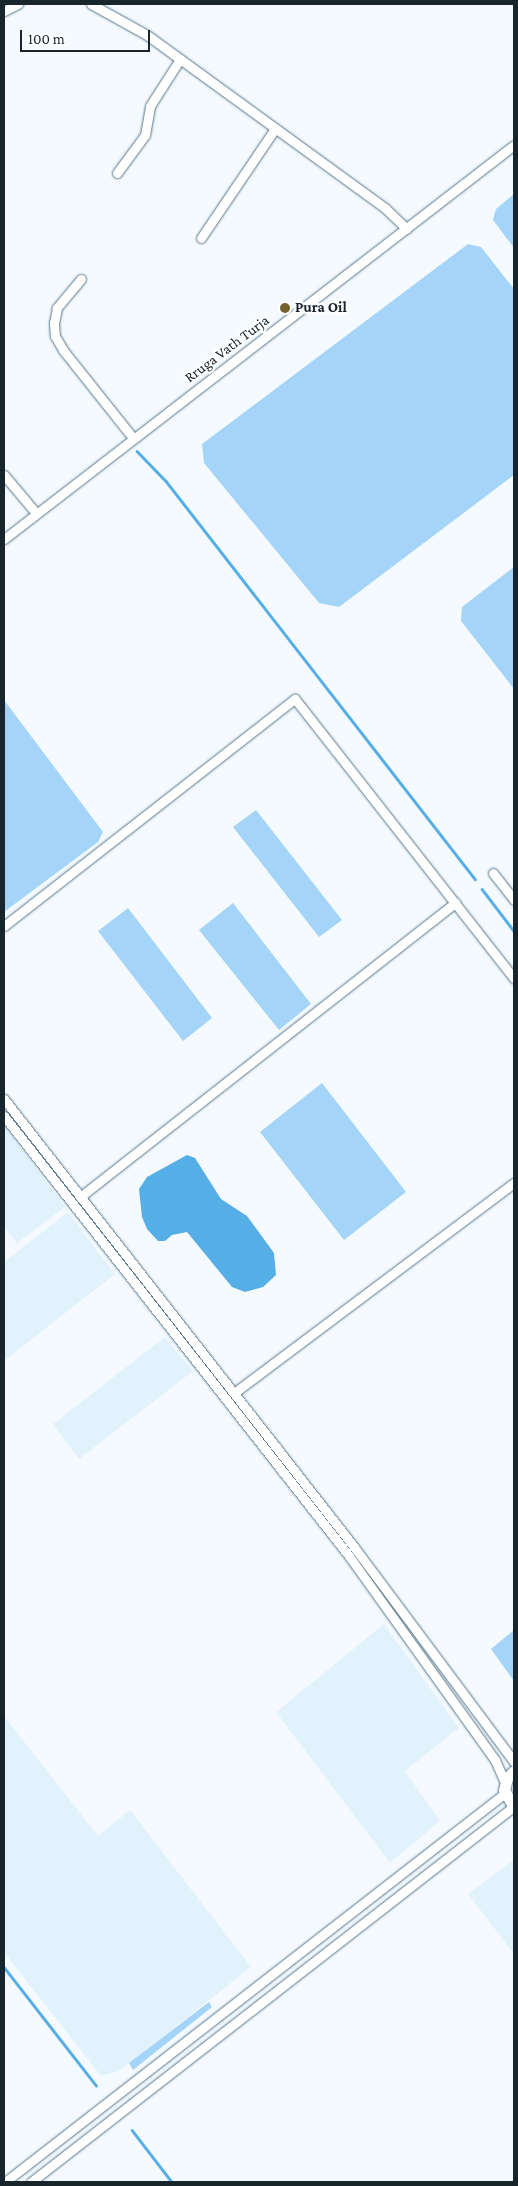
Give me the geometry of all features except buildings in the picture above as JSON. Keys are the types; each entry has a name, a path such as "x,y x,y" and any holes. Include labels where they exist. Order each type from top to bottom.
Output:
{"main road":[{"path":"514,1771 504,1788 514,1807"}],"street":[{"path":"4,11 18,4"},
{"path":"90,4 147,35 274,130 385,208 407,229"},
{"path":"117,173 145,135 150,125 150,106 180,59"},
{"path":"201,238 274,130"},
{"name":"Rruga Vath Turja","path":"4,539 514,145"},
{"path":"81,279 57,308 54,323 55,336 63,350 133,438"},
{"path":"4,475 36,513"},
{"path":"4,926 296,699 514,978"},
{"path":"493,873 514,900"},
{"path":"80,1197 455,903"},
{"path":"4,1099 391,1595 514,1762"},
{"path":"4,1116 349,1556 495,1760 504,1788 5,2182"},
{"path":"234,1393 514,1183"},
{"path":"31,2182 514,1807"}],"shaded area":[{"path":"514,194 514,248 493,220 496,209"},
{"path":"468,244 481,247 514,289 514,475 339,607 319,603 204,463 202,444"},
{"path":"514,567 514,689 461,621 462,607"},
{"path":"4,700 103,832 98,842 4,912"},
{"path":"256,810 342,920 319,937 233,827"},
{"path":"233,903 311,1004 279,1030 199,930"},
{"path":"128,908 212,1018 183,1041 98,931"},
{"path":"322,1083 406,1192 344,1240 260,1132"},
{"path":"4,1125 65,1207 17,1243 4,1227"},
{"path":"187,1155 195,1158 221,1199 247,1216 274,1253 276,1275 263,1287 245,1292 232,1287 187,1232 172,1235 165,1241 158,1241 147,1229 142,1217 139,1189 147,1177"},
{"path":"68,1212 115,1274 4,1361 4,1262"},
{"path":"165,1337 193,1371 79,1459 53,1424"},
{"path":"384,1624 459,1728 405,1771 440,1821 390,1863 276,1712"},
{"path":"514,1630 514,1681 491,1649"},
{"path":"4,1716 98,1836 130,1810 251,1967 119,2071 101,2076 4,1952"},
{"path":"514,1860 514,1954 468,1894"},
{"path":"209,2002 212,2007 133,2070 129,2063"}],"waterway":[{"path":"137,451 166,481 475,879"},
{"path":"482,889 514,931"},
{"path":"4,1967 96,2085"},
{"path":"132,2130 172,2182"}],"place":[{"name":"Pura Oil","path":"285,308"}]}
